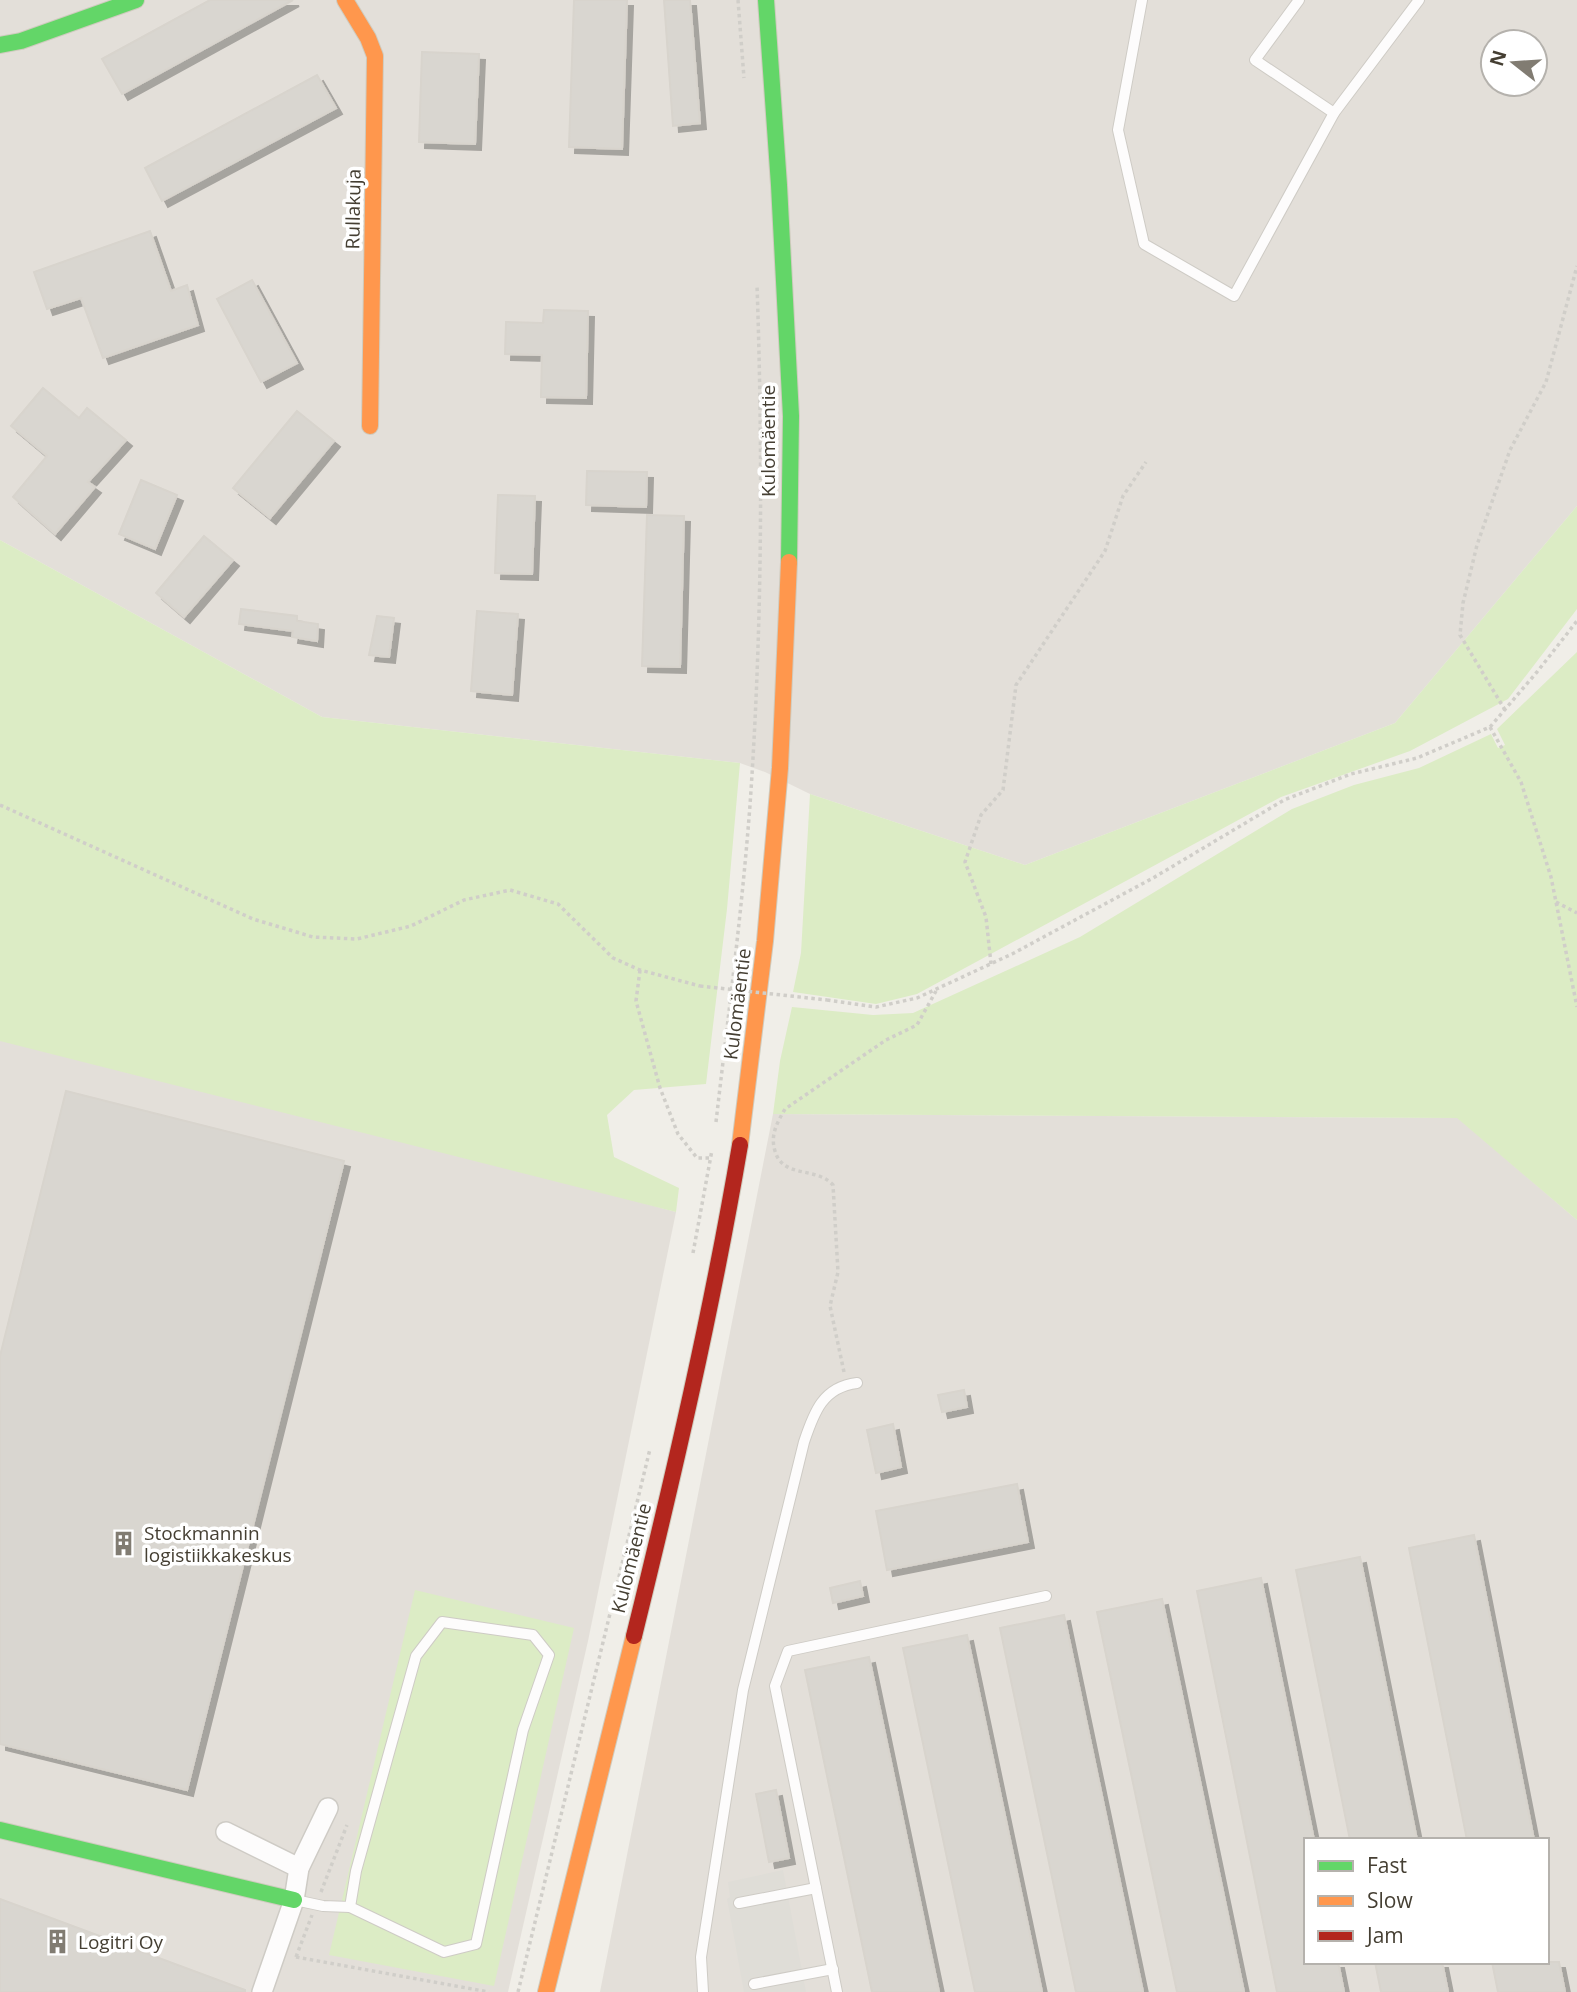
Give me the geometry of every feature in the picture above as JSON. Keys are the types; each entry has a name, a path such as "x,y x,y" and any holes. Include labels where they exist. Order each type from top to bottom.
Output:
{"main road":[{"path":"0,45 21,41 136,0"},
{"name":"Rullakuja","path":"345,0 375,55 370,426"},
{"name":"Kulomäentie","path":"546,1992 663,1518 727,1221 746,1113 765,941 780,768 789,587 791,416 766,0"},
{"path":"0,1830 294,1900"}],"street":[{"path":"262,1992 294,1900 299,1868 328,1808"},
{"path":"226,1832 299,1868"}],"lane":[{"path":"1142,0 1118,131 1143,244 1234,296 1334,113 1419,0"},
{"path":"1299,0 1255,60 1334,113"},
{"path":"703,1992 701,1957 743,1690 804,1442 814,1412 828,1393 852,1384"},
{"path":"837,1992 775,1686 788,1651 1046,1596"},
{"path":"294,1900 323,1906 350,1907 444,1952 476,1944 523,1730 549,1655 533,1635 442,1622 416,1656 356,1871 350,1907"},
{"path":"738,1903 816,1888"},
{"path":"754,1984 833,1969"}],"path":[{"path":"738,0 744,78"},
{"path":"1505,710 1460,635 1463,603 1477,545 1510,450 1546,382 1577,266"},
{"path":"716,1128 750,807 758,665 762,507 757,284"},
{"path":"991,964 986,917 965,862 981,815 1003,790 1016,685 1105,551 1123,496 1146,462"},
{"path":"0,805 253,919 313,937 357,939 411,926 464,900 510,890 558,904 613,958 640,970 700,986 876,1007 917,998 991,964 1153,878 1284,800 1352,775 1417,758 1490,727 1538,672 1577,621"},
{"path":"1490,727 1521,782 1551,877 1577,1007"},
{"path":"1556,902 1577,913"},
{"path":"640,970 636,1001 660,1088 678,1134 697,1158 710,1158"},
{"path":"852,1384 830,1306 838,1272 833,1185 826,1177 792,1170 778,1161 773,1135 785,1109 886,1040 917,1025 937,989"},
{"path":"691,1260 712,1148"},
{"path":"517,1992 650,1448"},
{"path":"296,1956 489,1992"}],"shaded area":[{"path":"0,0 1577,0 1577,506 1395,723 1025,865 810,794 740,763 322,717 0,540"},
{"path":"0,1039 442,1148 676,1212 588,1641 508,1992 0,1992"},
{"path":"773,1114 1458,1118 1577,1220 1577,1992 600,1992"},
{"path":"783,1870 806,1992 744,1992 727,1899 730,1897 728,1882"}],"green space":[{"path":"1577,506 1577,609 1508,699 1410,751 1281,797 917,994 876,1004 793,992 801,953 810,794 1025,865 1395,723"},
{"path":"0,540 322,717 740,763 727,909 706,1084 634,1090 607,1115 614,1157 679,1188 676,1212 0,1041"},
{"path":"1577,652 1577,1220 1457,1118 773,1114 780,1061 792,1007 873,1015 913,1013 1080,937 1292,809 1354,785 1419,768 1491,734 1498,748 1505,745 1497,729"},
{"path":"415,1590 574,1628 494,1986 329,1955"}],"building":[{"path":"210,0 293,0 122,94 102,59"},
{"path":"574,0 627,0 622,149 569,147"},
{"path":"664,0 690,0 700,123 673,126"},
{"path":"422,52 479,54 475,144 419,142"},
{"path":"317,75 336,108 162,201 145,168"},
{"path":"150,231 171,291 187,285 198,325 103,358 81,298 47,309 34,272"},
{"path":"252,280 297,363 261,382 217,299"},
{"path":"544,310 588,311 586,398 541,397 542,355 505,354 506,322 543,323"},
{"path":"43,388 79,418 87,408 126,440 88,482 95,487 55,534 13,497 47,456 11,426"},
{"path":"297,411 334,441 270,518 233,488"},
{"path":"587,471 647,472 646,507 586,505"},
{"path":"141,480 177,495 155,549 119,534"},
{"path":"498,495 535,496 532,574 495,573"},
{"path":"647,515 684,516 680,667 642,666"},
{"path":"204,536 233,560 184,617 156,593"},
{"path":"241,609 297,616 297,621 318,624 317,641 292,637 293,631 239,624"},
{"path":"477,611 518,614 512,695 471,691"},
{"path":"377,616 394,618 389,657 369,655"},
{"name":"Stockmannin logistiikkakeskus","path":"66,1091 344,1161 187,1790 0,1744 0,1356"},
{"path":"964,1390 967,1407 942,1412 938,1395"},
{"path":"893,1424 901,1467 876,1473 867,1430"},
{"path":"1017,1484 1028,1542 887,1570 876,1511"},
{"path":"1474,1535 1534,1838 1467,1838 1409,1548"},
{"path":"1360,1557 1417,1838 1350,1838 1296,1570"},
{"path":"1261,1578 1314,1838 1304,1838 1304,1964 1338,1964 1344,1992 1277,1992 1197,1591"},
{"path":"860,1581 863,1596 833,1603 830,1588"},
{"path":"1162,1599 1244,1992 1177,1992 1097,1612"},
{"path":"1064,1615 1143,1992 1076,1992 1000,1628"},
{"path":"967,1635 1042,1992 975,1992 903,1648"},
{"path":"869,1657 939,1992 872,1992 805,1670"},
{"path":"776,1790 789,1858 769,1862 756,1794"},
{"name":"Logitri Oy","path":"0,1899 245,1990 245,1992 0,1992"},
{"path":"1559,1962 1565,1992 1498,1992 1492,1964"},
{"path":"1375,1964 1442,1964 1448,1992 1381,1992"}],"traffic: fast":[{"path":"0,45 21,41 136,0"},
{"path":"766,0 791,416 789,562"},
{"path":"0,1830 294,1900"}],"traffic: slow":[{"path":"345,0 368,38 375,56 370,426"},
{"path":"740,1145 765,941 780,768 789,562"},
{"path":"546,1992 634,1636"}],"traffic: jam":[{"path":"634,1636 692,1392 740,1145"}],"place":[{"name":"Stockmannin logistiikkakeskus","path":"124,1544"},
{"name":"Logitri Oy","path":"58,1942"}]}
